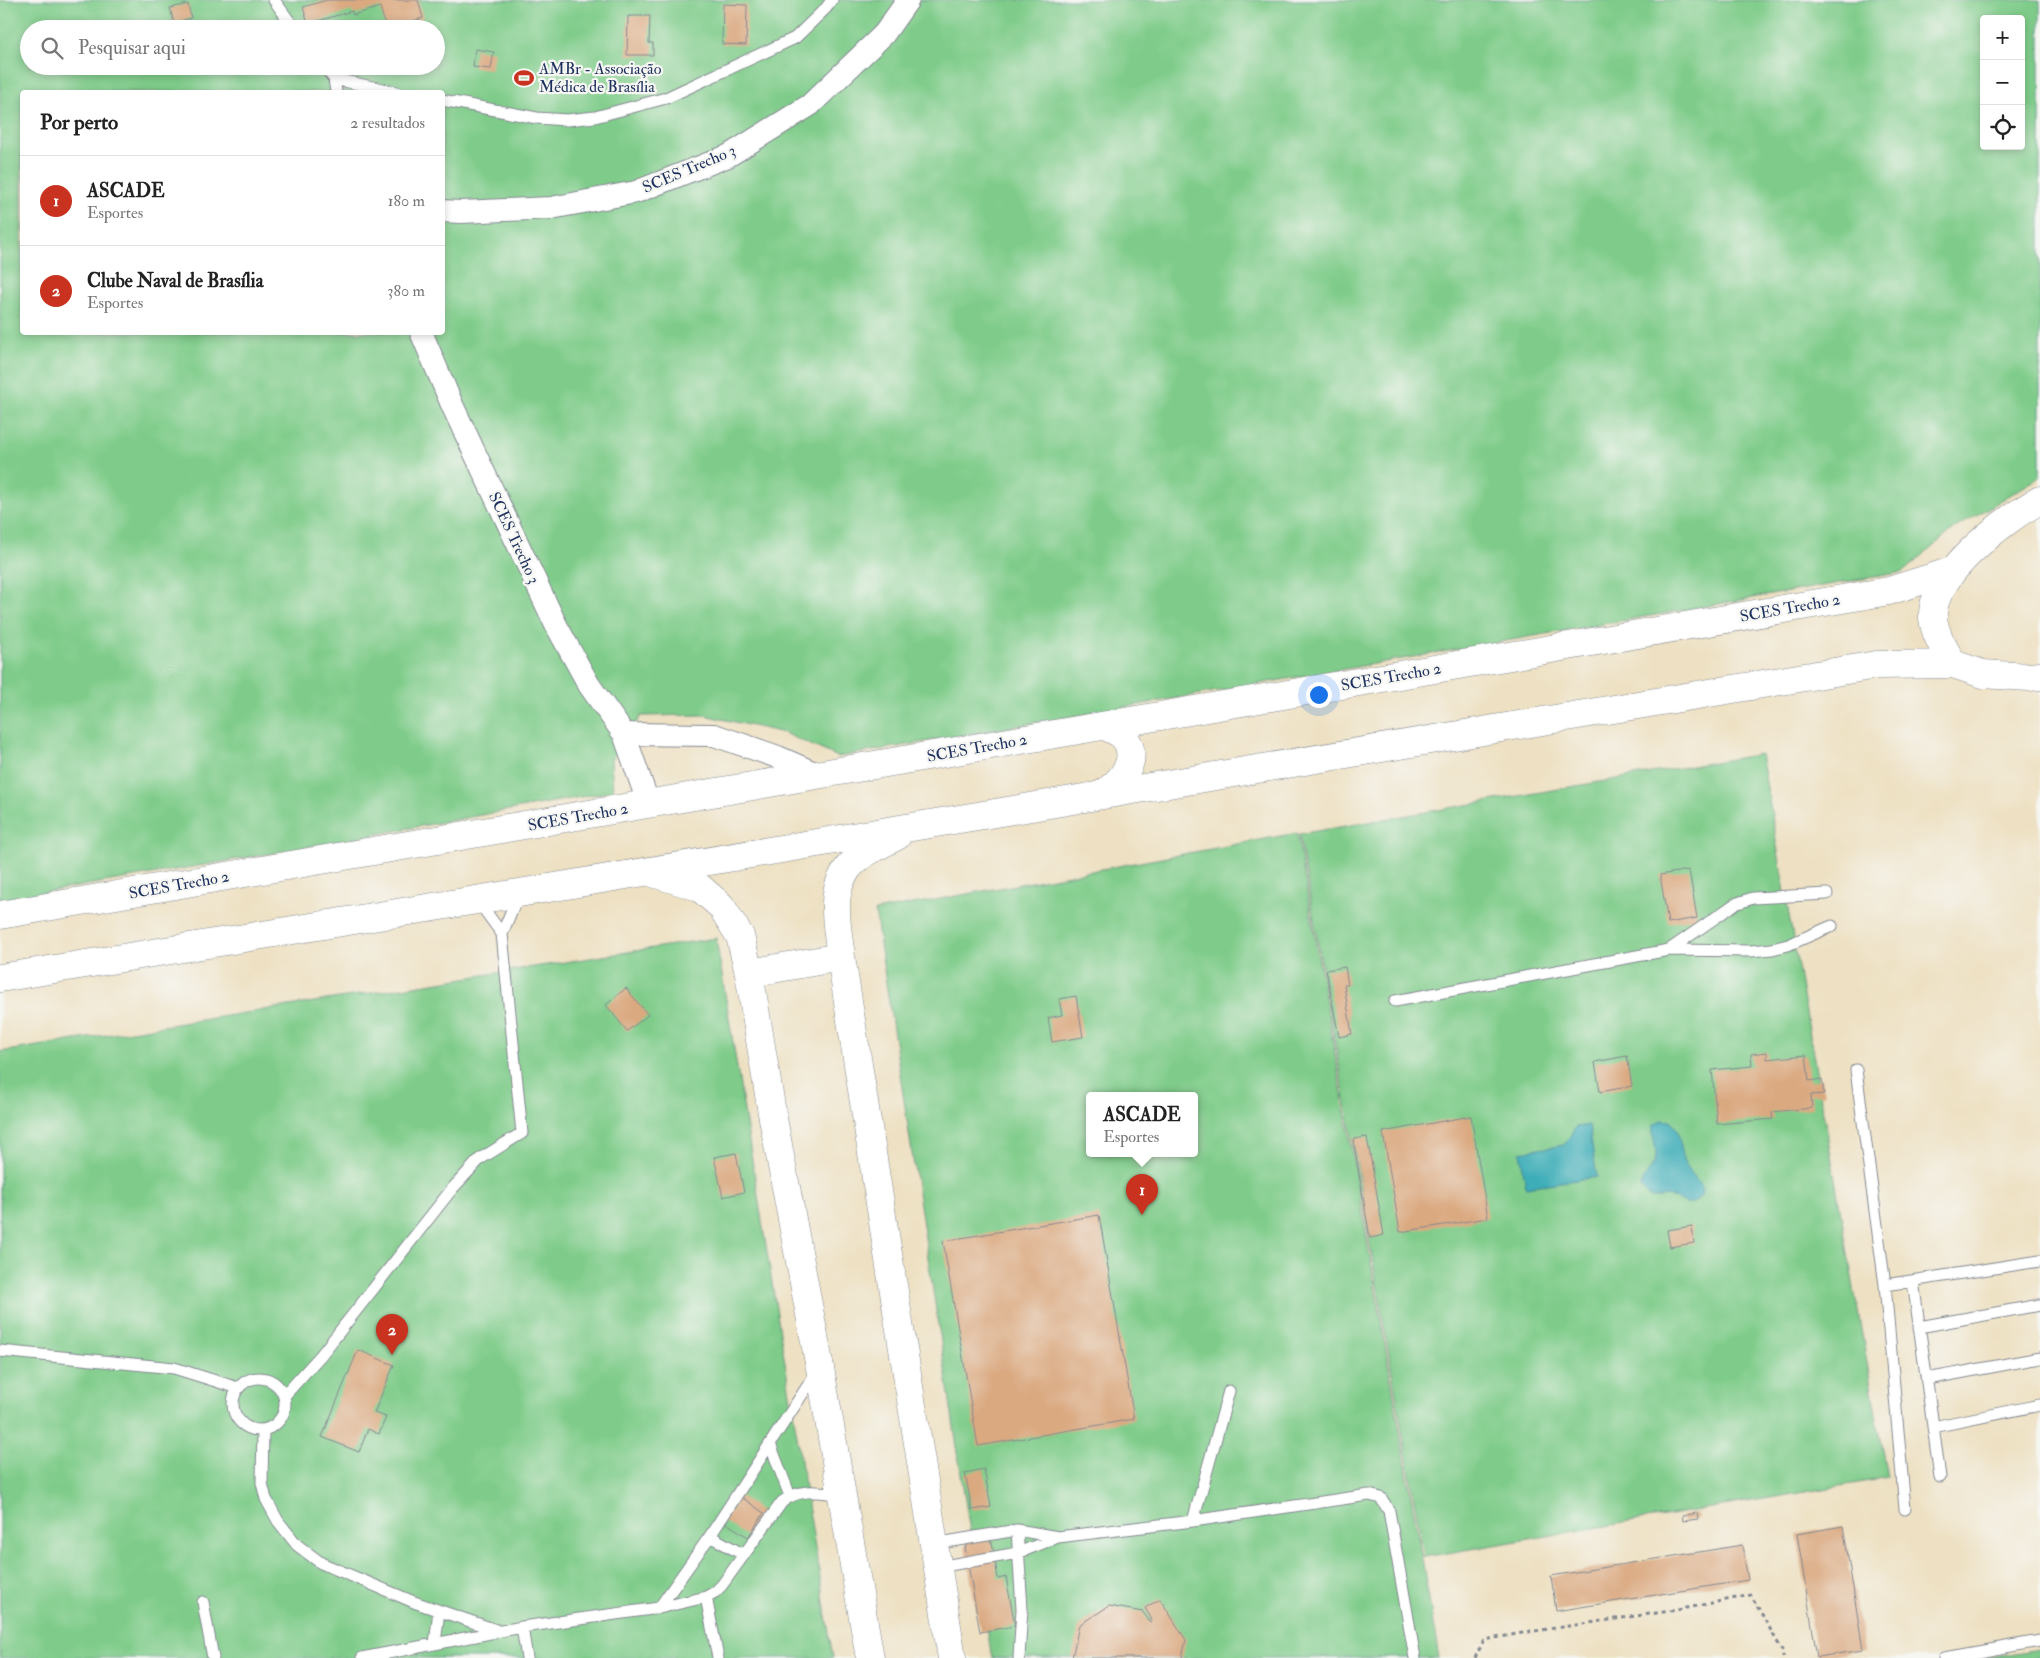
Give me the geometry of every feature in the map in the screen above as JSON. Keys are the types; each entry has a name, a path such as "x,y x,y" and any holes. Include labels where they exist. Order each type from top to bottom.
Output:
{"main road":[{"path":"1953,664 1937,636 1933,618 1934,601 1952,571 1985,539 2017,512 2040,500"},
{"name":"SCES Trecho 2","path":"3,918 1889,591 1952,571"},
{"path":"0,978 647,872 1876,665 1953,664 1983,674 2040,676"},
{"path":"1101,795 1114,786 1126,773 1130,761 1129,747 1122,735 1106,726"},
{"path":"912,827 857,859 843,874 835,903 841,956 952,1658"},
{"path":"647,872 699,887 721,906 740,936 749,973 772,1113 820,1368 870,1658"},
{"path":"749,973 841,956"}],"street":[{"name":"SCES Trecho 3","path":"445,211 550,208 636,192 728,156 810,105 884,34 908,0"},
{"name":"SCES Trecho 3","path":"422,335 453,407 556,625 590,685 624,734 649,805"},
{"path":"624,734 714,735 778,757 819,775"}],"lane":[{"path":"274,0 288,20"},
{"path":"445,101 538,118 567,120 595,117 666,98 796,38 832,0"},
{"path":"331,75 334,79 336,90"},
{"path":"334,79 387,90"},
{"path":"284,1396 321,1355 452,1189 480,1159 522,1133 502,934 519,893"},
{"path":"1669,950 1735,904 1753,898 1827,894"},
{"path":"477,900 502,934"},
{"path":"1395,1001 1669,950 1751,951 1772,949 1788,945 1832,926"},
{"path":"1856,1070 1885,1285 1905,1509"},
{"path":"1885,1285 2040,1261"},
{"path":"1913,1281 1940,1477"},
{"path":"1919,1328 2040,1305"},
{"path":"0,1351 174,1368 238,1388"},
{"path":"1927,1378 2040,1358"},
{"path":"659,1608 710,1536 820,1368"},
{"path":"257,1378 269,1380 278,1386 284,1396 285,1407 281,1417 274,1425 264,1430 251,1429 241,1422 234,1412 233,1400 238,1388 246,1381 257,1378"},
{"path":"1193,1521 1229,1391"},
{"path":"1934,1427 2040,1405"},
{"path":"264,1430 262,1483 266,1499 278,1520 297,1545 321,1563 439,1611 498,1631"},
{"path":"770,1444 790,1496"},
{"path":"362,1658 498,1631 659,1608 706,1597 722,1585 782,1502 797,1492 808,1491 841,1495"},
{"path":"935,1556 1018,1553 1058,1537 1193,1521 1369,1495 1381,1498 1389,1511 1416,1658"},
{"path":"1016,1530 1022,1610 1019,1658"},
{"path":"935,1556 1016,1530 1058,1537"},
{"path":"710,1536 744,1555"},
{"path":"706,1597 718,1658"},
{"path":"203,1602 213,1658"},
{"path":"435,1643 439,1611"},
{"path":"522,1627 527,1658"},
{"path":"1944,1658 2040,1641"}],"path":[{"path":"1475,1658 1484,1640 1677,1610 1751,1595 1783,1652 1784,1658"}],"green space":[{"path":"0,0 2040,0 2040,477 1955,528 1903,572 838,757 784,733 704,715 641,716 611,760 613,791 268,854 0,900"},
{"path":"1761,754 1887,1478 1424,1557 1299,834"},
{"path":"1297,833 1439,1658 992,1658 968,1519 875,911"},
{"path":"716,938 833,1658 0,1658 0,1052"},
{"path":"2040,1649 2040,1658 1981,1658"}],"water":[{"path":"1662,1120 1670,1121 1677,1129 1685,1165 1702,1188 1701,1195 1694,1203 1687,1203 1668,1196 1653,1198 1648,1196 1641,1187 1656,1155 1653,1126"},
{"path":"1589,1125 1597,1177 1526,1187 1520,1152 1564,1145 1576,1127"}],"building":[{"path":"327,0 418,0 423,18 416,20 384,20 380,7 353,15 352,11 322,20 307,20 303,7"},
{"path":"188,4 191,18 173,20 170,8"},
{"path":"723,4 747,5 746,45 722,44"},
{"path":"628,16 650,16 649,43 653,43 653,55 627,55"},
{"path":"475,49 494,52 491,69 473,67"},
{"path":"1689,870 1697,918 1668,923 1660,875"},
{"path":"1345,967 1348,985 1344,985 1352,1034 1339,1037 1326,970"},
{"path":"626,988 648,1015 627,1031 606,1005"},
{"path":"1076,996 1083,1037 1052,1042 1048,1018 1062,1015 1059,999"},
{"path":"1767,1052 1767,1059 1806,1055 1809,1081 1822,1079 1824,1094 1811,1095 1812,1108 1772,1112 1773,1119 1717,1124 1712,1070 1752,1066 1751,1054"},
{"path":"1627,1056 1632,1086 1600,1092 1595,1062"},
{"path":"1471,1116 1488,1218 1400,1232 1383,1132"},
{"path":"1367,1137 1384,1235 1370,1238 1353,1139"},
{"path":"736,1153 744,1192 723,1197 714,1157"},
{"path":"1099,1215 1134,1419 978,1446 943,1241"},
{"path":"1692,1226 1694,1243 1670,1247 1667,1230"},
{"path":"358,1350 394,1365 374,1413 386,1417 379,1434 368,1429 359,1452 322,1437"},
{"path":"984,1469 991,1507 972,1510 965,1473"},
{"path":"740,1496 764,1513 748,1537 723,1521"},
{"path":"1697,1513 1698,1519 1683,1521 1682,1516"},
{"path":"1843,1526 1863,1650 1817,1657 1797,1534"},
{"path":"988,1538 992,1542 998,1579 1006,1577 1015,1626 980,1632 965,1547 967,1545 966,1541"},
{"path":"1742,1545 1748,1580 1556,1611 1551,1576"},
{"path":"1160,1599 1186,1640 1182,1658 1072,1658 1079,1625 1109,1606 1143,1612 1150,1622 1152,1620 1145,1608"}],"place":[{"name":"AMBr - Associação Médica de Brasília","path":"524,78"},
{"name":"ASCADE","path":"1142,1215"},
{"name":"Clube Naval de Brasília","path":"392,1355"}]}
